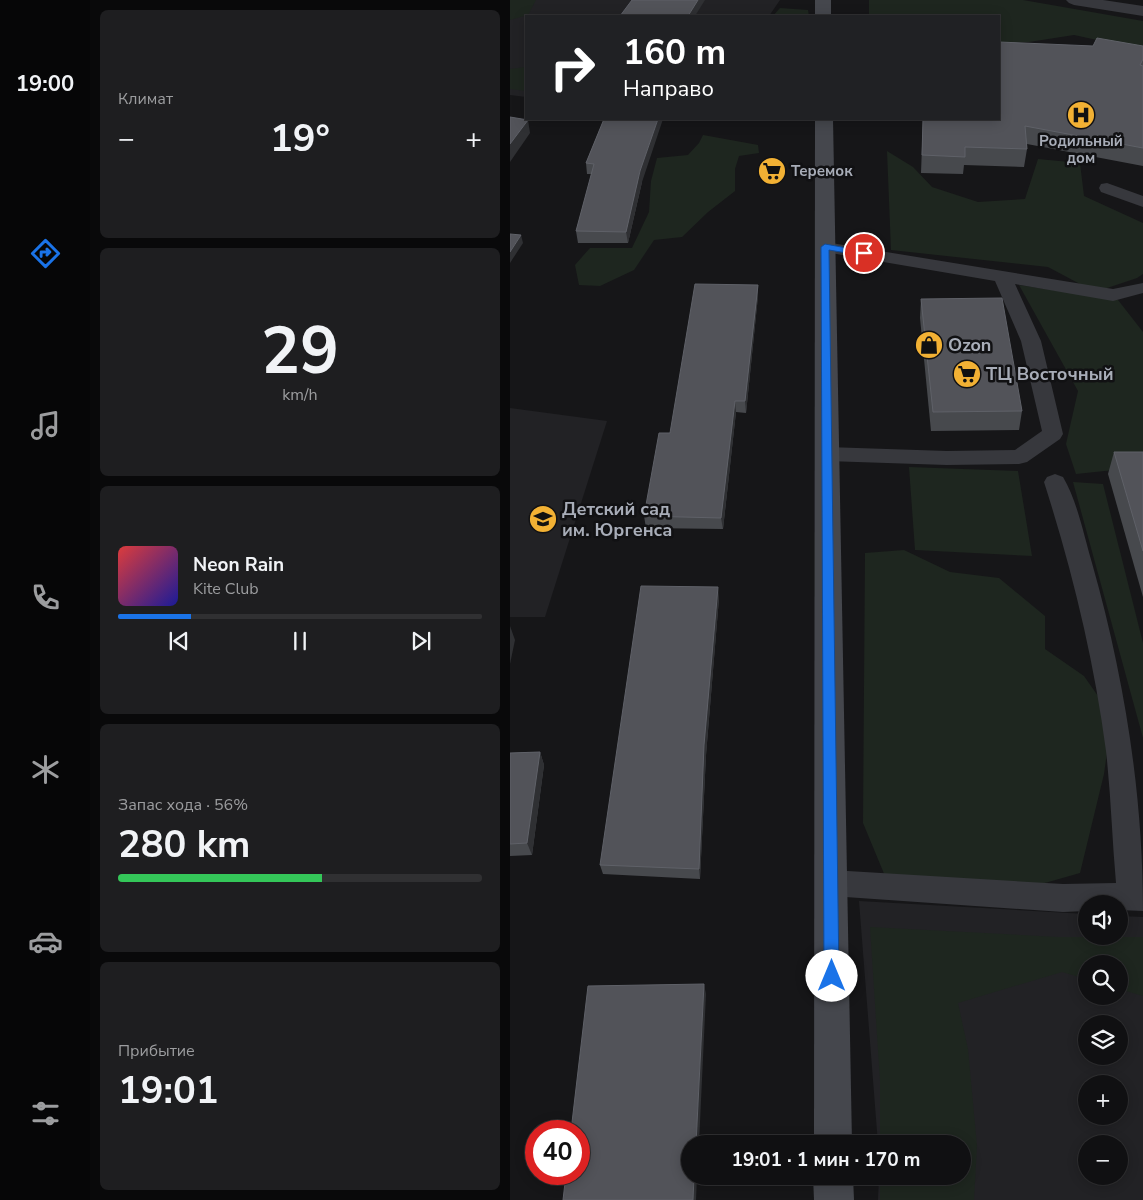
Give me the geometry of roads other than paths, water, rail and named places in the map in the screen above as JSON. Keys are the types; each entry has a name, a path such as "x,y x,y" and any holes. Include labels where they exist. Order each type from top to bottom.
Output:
{"street":[{"path":"823,0 823,15"},
{"path":"1074,0 1143,11"},
{"path":"824,120 833,1135"},
{"path":"834,1185 834,1200"}],"lane":[{"path":"1108,188 1143,202"},
{"path":"825,247 1113,295 1143,288"},
{"path":"827,454 947,458 1019,457 1052,434 1031,340 1002,276"},
{"path":"831,883 1064,898 1137,896 1127,858 1119,754 1110,693 1096,627 1067,518 1055,482"}],"place":[{"name":"Родильный дом","path":"1081,115"},
{"name":"Теремок","path":"772,171"},
{"name":"Ozon","path":"929,345"},
{"name":"ТЦ Восточный","path":"967,374"},
{"name":"Детский сад им. Юргенса","path":"543,519"}]}
